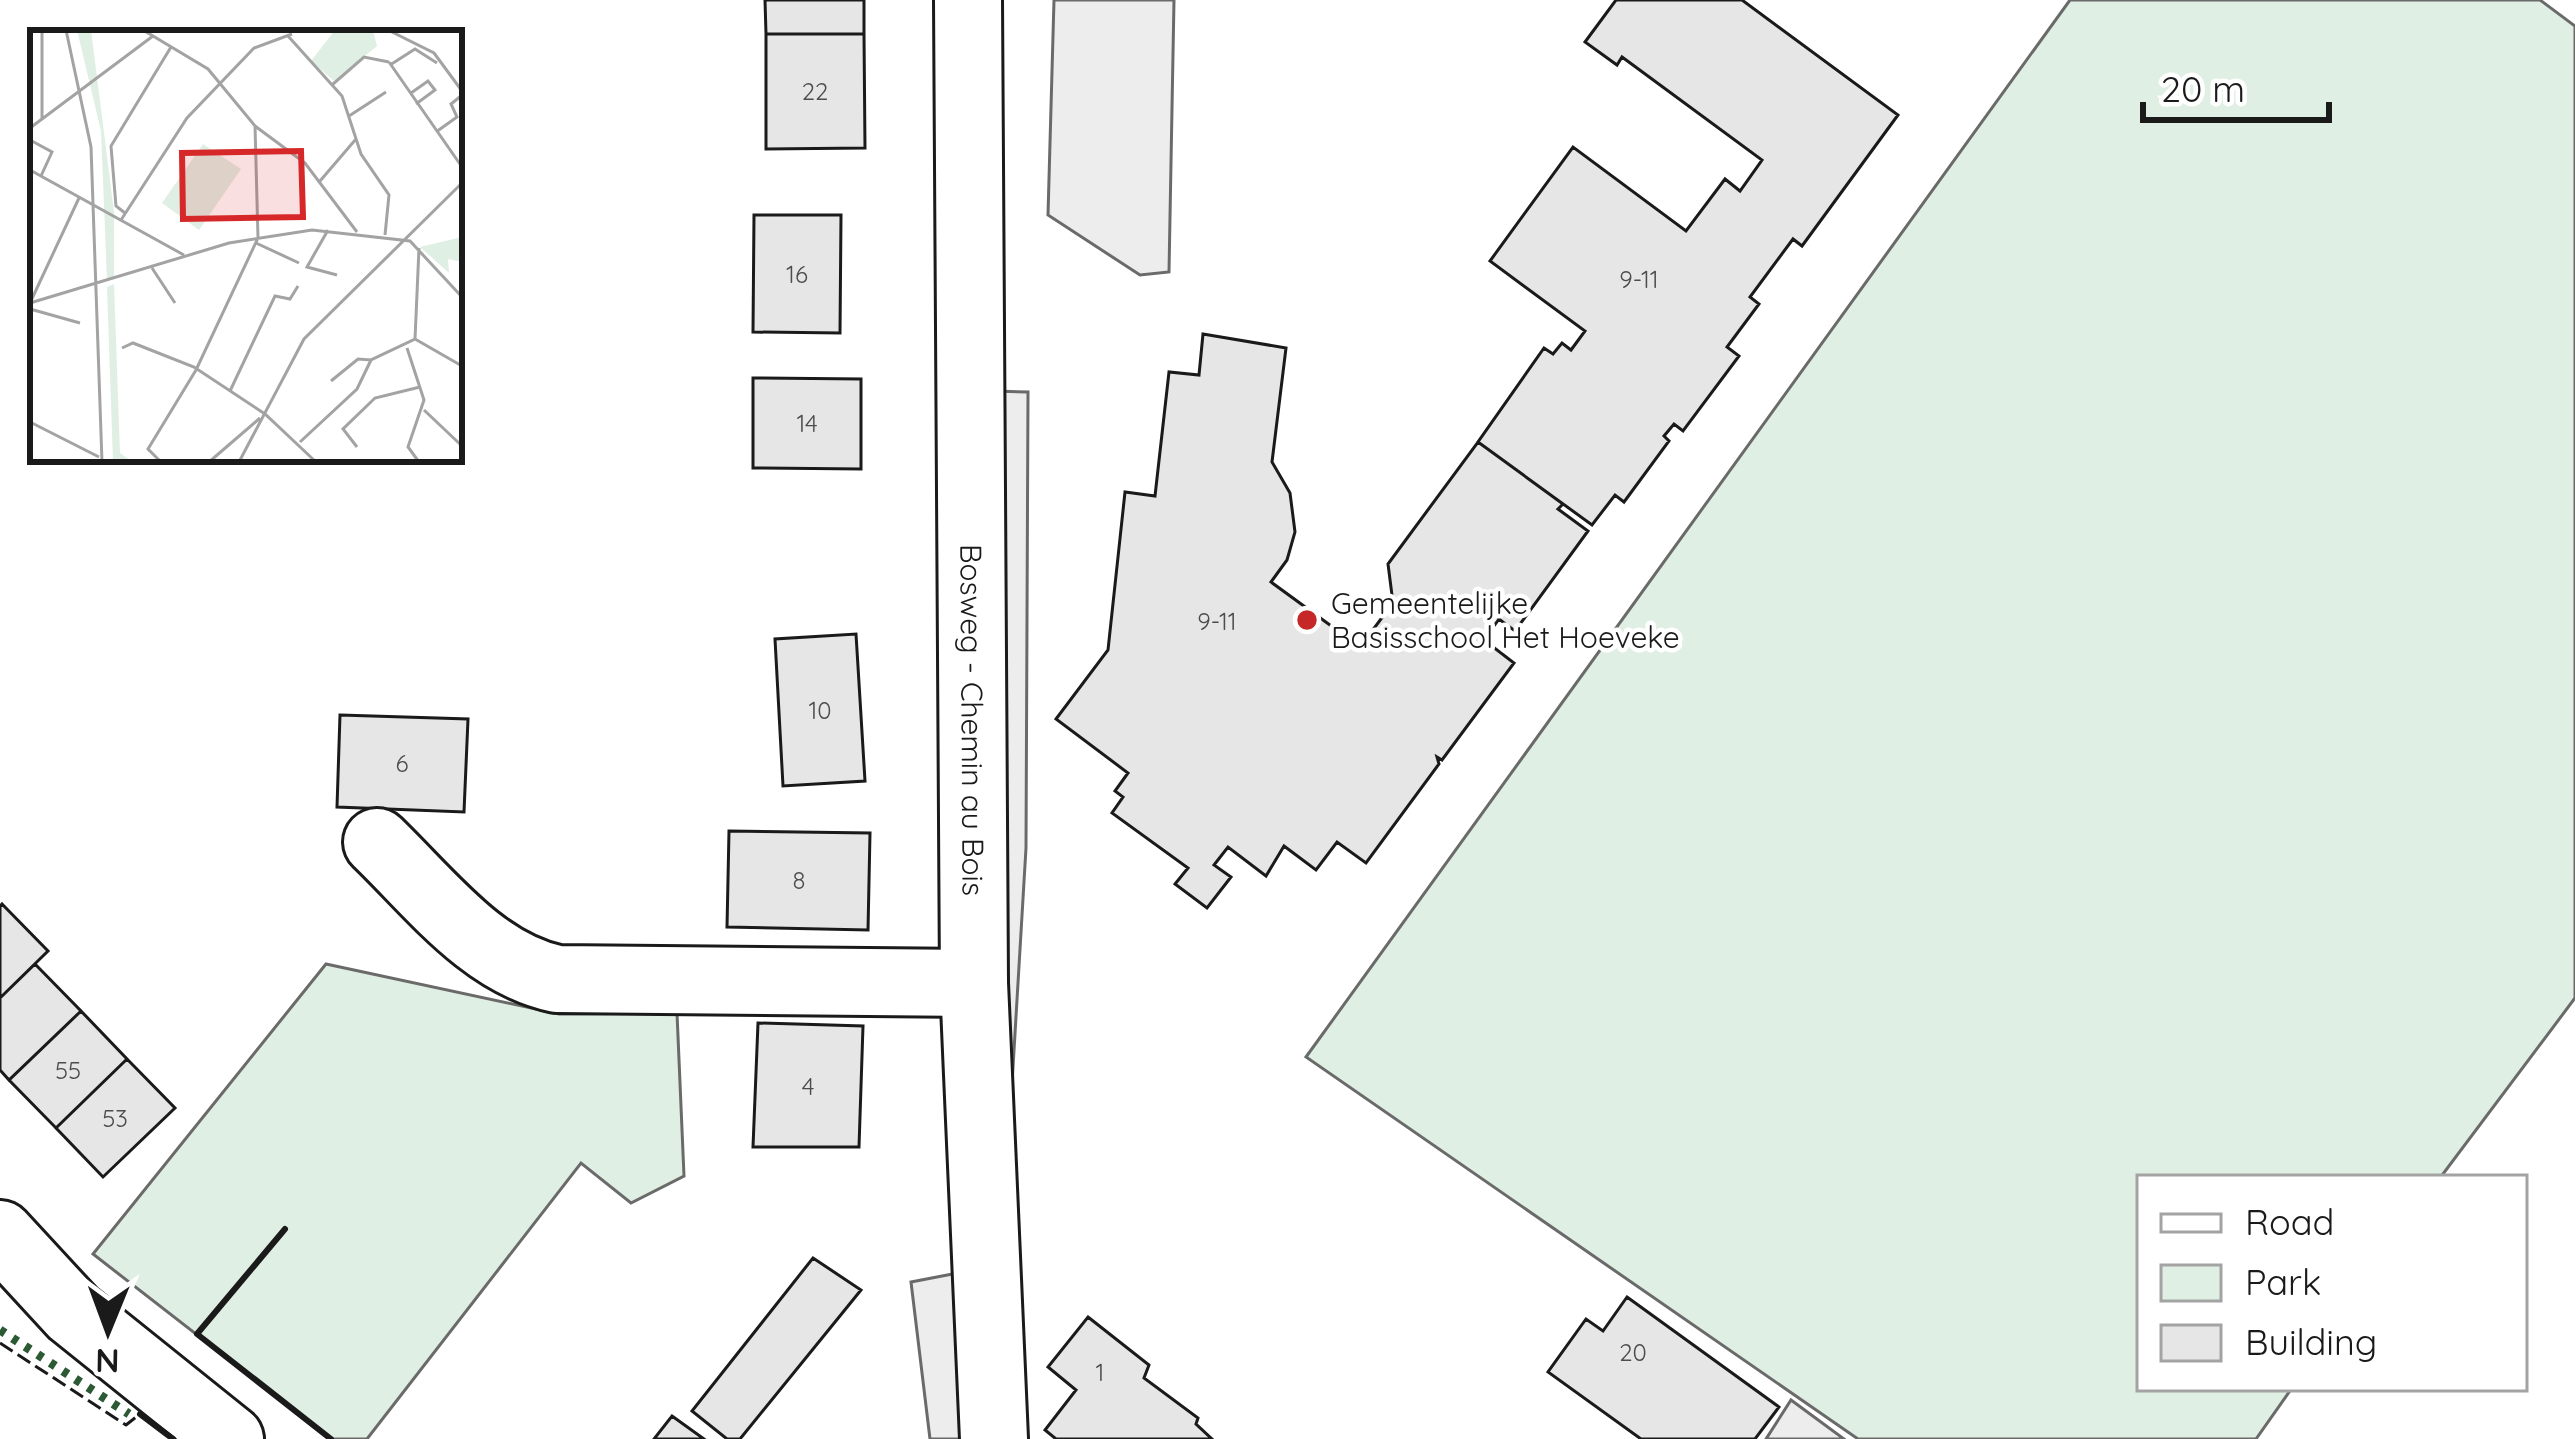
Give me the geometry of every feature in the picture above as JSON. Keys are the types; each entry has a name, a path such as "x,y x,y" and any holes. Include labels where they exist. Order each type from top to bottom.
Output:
{"street":[{"name":"Bosweg - Chemin au Bois","path":"968,0 974,982 994,1439"},
{"path":"377,842 480,942 521,972 557,980 974,982"},
{"path":"0,1234 73,1313 230,1439"}],"green space":[{"path":"2070,0 2540,0 2575,26 2575,998 2442,1175 2137,1175 2137,1391 2290,1391 2256,1439 1858,1439 1306,1057"},
{"path":"326,964 559,1014 677,1013 684,1176 631,1203 581,1163 367,1439 331,1439 93,1254"}],"shaded area":[{"path":"1054,0 1174,0 1169,272 1140,275 1048,215"},
{"path":"993,391 1028,392 1026,848 1010,1118 989,1127"},
{"path":"968,1271 979,1439 930,1439 911,1282"},
{"path":"1791,1400 1844,1439 1766,1439"}],"building":[{"path":"765,0 864,0 864,34 766,34"},
{"name":"Gemeentelijke Basisschool Het Hoeveke","path":"1616,0 1742,0 1898,115 1802,246 1793,239 1750,297 1759,304 1727,347 1739,356 1683,431 1674,424 1664,436 1669,441 1624,502 1615,495 1592,525 1478,442 1544,348 1553,354 1562,343 1571,350 1585,331 1490,261 1573,147 1686,231 1725,179 1740,191 1762,160 1622,57 1617,65 1585,42"},
{"path":"766,34 864,34 865,148 766,149"},
{"path":"754,215 841,215 840,333 753,332"},
{"name":"Gemeentelijke Basisschool Het Hoeveke","path":"1203,334 1286,348 1272,462 1290,493 1295,532 1287,560 1271,582 1360,647 1393,603 1388,564 1478,442 1563,504 1558,509 1588,531 1515,631 1499,619 1484,640 1514,663 1442,760 1437,757 1439,764 1366,863 1337,842 1316,870 1284,846 1266,876 1228,847 1214,865 1231,877 1207,908 1175,884 1188,868 1112,813 1123,797 1115,791 1128,773 1056,719 1108,650 1125,492 1155,496 1169,372 1199,375"},
{"path":"753,378 861,379 861,469 753,468"},
{"path":"856,634 865,781 783,786 775,639"},
{"path":"340,715 468,719 464,812 337,807"},
{"path":"729,831 870,833 868,930 727,927"},
{"path":"0,906 48,951 0,998"},
{"path":"35,964 81,1011 9,1080 0,1070 0,998"},
{"path":"81,1011 127,1059 56,1128 9,1080"},
{"path":"758,1023 863,1026 859,1147 753,1147"},
{"path":"127,1059 175,1108 103,1177 56,1128"},
{"path":"813,1258 861,1290 740,1439 727,1439 692,1411"},
{"path":"1627,1297 1779,1407 1755,1439 1641,1439 1548,1372 1586,1319 1603,1331"},
{"path":"1088,1317 1149,1365 1144,1378 1198,1418 1196,1424 1212,1439 1056,1439 1045,1430 1076,1390 1048,1367"},
{"path":"672,1416 704,1439 654,1439"}],"hedge":[{"path":"0,1330 129,1414"}],"fence":[{"path":"0,1343 126,1425 140,1414"}],"wall":[{"path":"285,1229 197,1334 331,1439"},
{"path":"140,1414 173,1439"}],"place":[{"name":"Gemeentelijke Basisschool Het Hoeveke","path":"1307,620"}]}
